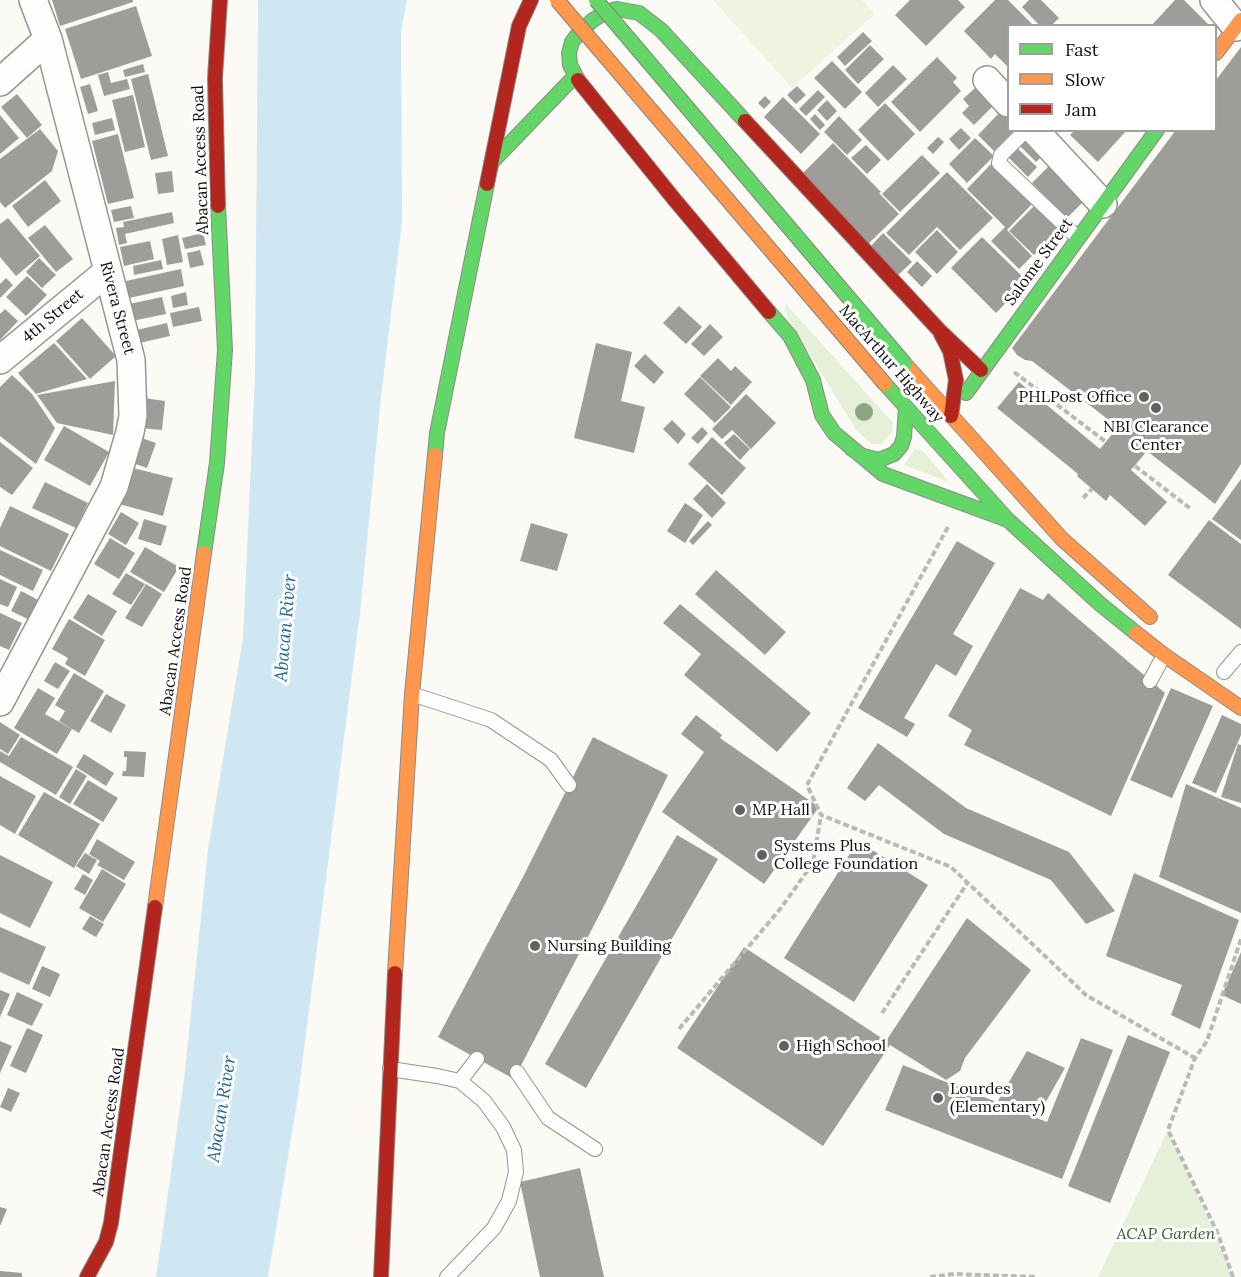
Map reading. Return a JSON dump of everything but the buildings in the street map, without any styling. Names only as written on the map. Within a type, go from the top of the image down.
[{"type":"main road","name":"Abacan Access Road","points":[[87,1277],[106,1242],[111,1223],[217,463],[225,350],[216,151],[215,78],[220,0]]},
{"type":"main road","points":[[381,1277],[390,1069],[412,694],[437,433],[517,36],[531,0]]},
{"type":"main road","name":"MacArthur Highway","points":[[557,0],[885,384],[1008,520],[1100,604],[1164,656],[1241,708]]},
{"type":"main road","name":"MacArthur Highway","points":[[596,0],[951,416],[1062,539],[1158,624]]},
{"type":"main road","points":[[981,369],[939,330],[661,30],[639,13],[614,4],[593,20],[572,42],[569,53],[570,65],[575,76],[674,199],[790,336],[813,380],[822,415],[827,424],[848,446],[883,474],[962,501],[1008,520]]},
{"type":"main road","points":[[1217,51],[1239,24]]},
{"type":"main road","points":[[491,163],[575,76]]},
{"type":"main road","name":"Salome Street","points":[[951,416],[981,369],[1156,132]]},
{"type":"main road","points":[[939,330],[950,351],[956,380],[951,416]]},
{"type":"main road","points":[[848,446],[863,456],[879,460],[894,454],[901,446],[904,437],[906,407]]},
{"type":"street","name":"Rivera Street","points":[[0,702],[114,487],[133,416],[131,360],[48,39],[33,0]]},
{"type":"street","points":[[1214,0],[1239,24]]},
{"type":"street","points":[[0,82],[48,39]]},
{"type":"street","points":[[987,80],[1007,102]]},
{"type":"street","points":[[1036,132],[1103,204]]},
{"type":"street","name":"4th Street","points":[[0,360],[107,272]]},
{"type":"lane","points":[[1024,132],[1001,155],[999,163],[1078,238]]},
{"type":"lane","points":[[1223,672],[1241,652]]},
{"type":"lane","points":[[1150,681],[1164,656]]},
{"type":"lane","points":[[412,694],[491,720],[551,760],[569,786]]},
{"type":"lane","points":[[460,1082],[477,1059]]},
{"type":"lane","points":[[390,1069],[438,1076],[460,1082],[484,1101],[503,1128],[514,1150],[516,1172],[509,1201],[494,1228],[447,1277]]},
{"type":"lane","points":[[517,1072],[548,1118],[595,1149]]},
{"type":"path","points":[[992,355],[1106,442]]},
{"type":"path","points":[[1135,466],[1191,509]]},
{"type":"path","points":[[1083,498],[1092,489]]},
{"type":"path","points":[[679,1029],[781,908],[813,863],[821,815],[807,785],[962,501]]},
{"type":"path","points":[[821,815],[951,867],[1086,995],[1195,1058]]},
{"type":"path","points":[[882,1013],[968,882]]},
{"type":"path","points":[[1233,1277],[1218,1234],[1168,1130],[1195,1058],[1207,1041],[1241,939]]},
{"type":"path","points":[[930,1277],[954,1274],[1037,1277]]},
{"type":"green space","points":[[713,0],[862,0],[875,14],[792,88]]},
{"type":"green space","points":[[785,303],[893,423],[892,432],[881,444],[872,444],[856,430],[790,321],[785,311]]},
{"type":"green space","points":[[915,449],[923,451],[949,482],[904,465]]},
{"type":"green space","name":"ACAP Garden","points":[[1168,1130],[1234,1277],[1098,1277]]},
{"type":"water","name":"Abacan River","points":[[258,0],[407,0],[401,30],[402,222],[381,397],[360,613],[298,1096],[268,1277],[156,1277],[184,1080],[208,850],[243,638],[255,376]]},
{"type":"traffic: fast","points":[[596,0],[905,364]]},
{"type":"traffic: fast","points":[[578,80],[570,65],[569,53],[572,42],[578,34],[606,12],[617,9],[639,13],[661,30],[745,121]]},
{"type":"traffic: fast","points":[[491,163],[575,76]]},
{"type":"traffic: fast","points":[[966,393],[1156,132]]},
{"type":"traffic: fast","points":[[435,455],[437,433],[487,184]]},
{"type":"traffic: fast","points":[[204,553],[217,463],[225,350],[218,206]]},
{"type":"traffic: fast","points":[[769,312],[790,336],[813,380],[822,415],[834,433],[883,474],[1008,520]]},
{"type":"traffic: fast","points":[[885,384],[1008,520],[1100,604],[1136,633]]},
{"type":"traffic: fast","points":[[852,449],[863,456],[879,460],[894,454],[901,446],[904,437],[906,407]]},
{"type":"traffic: slow","points":[[557,0],[885,384]]},
{"type":"traffic: slow","points":[[1217,52],[1241,20]]},
{"type":"traffic: slow","points":[[905,364],[1062,539],[1150,617]]},
{"type":"traffic: slow","points":[[395,973],[412,694],[435,455]]},
{"type":"traffic: slow","points":[[155,907],[204,553]]},
{"type":"traffic: slow","points":[[1136,633],[1241,708]]},
{"type":"traffic: jam","points":[[218,206],[215,78],[220,0]]},
{"type":"traffic: jam","points":[[487,184],[519,26],[531,0]]},
{"type":"traffic: jam","points":[[578,80],[769,312]]},
{"type":"traffic: jam","points":[[745,121],[939,330],[981,370]]},
{"type":"traffic: jam","points":[[941,334],[950,351],[956,380],[951,416]]},
{"type":"traffic: jam","points":[[87,1277],[106,1242],[111,1223],[155,907]]},
{"type":"traffic: jam","points":[[381,1277],[395,973]]},
{"type":"place","name":"PHLPost Office","points":[[1144,397]]},
{"type":"place","name":"NBI Clearance Center","points":[[1156,408]]},
{"type":"place","name":"MP Hall","points":[[740,810]]},
{"type":"place","name":"Systems Plus College Foundation","points":[[762,855]]},
{"type":"place","name":"Nursing Building","points":[[535,946]]},
{"type":"place","name":"High School","points":[[784,1046]]},
{"type":"place","name":"Lourdes (Elementary)","points":[[938,1098]]}]
